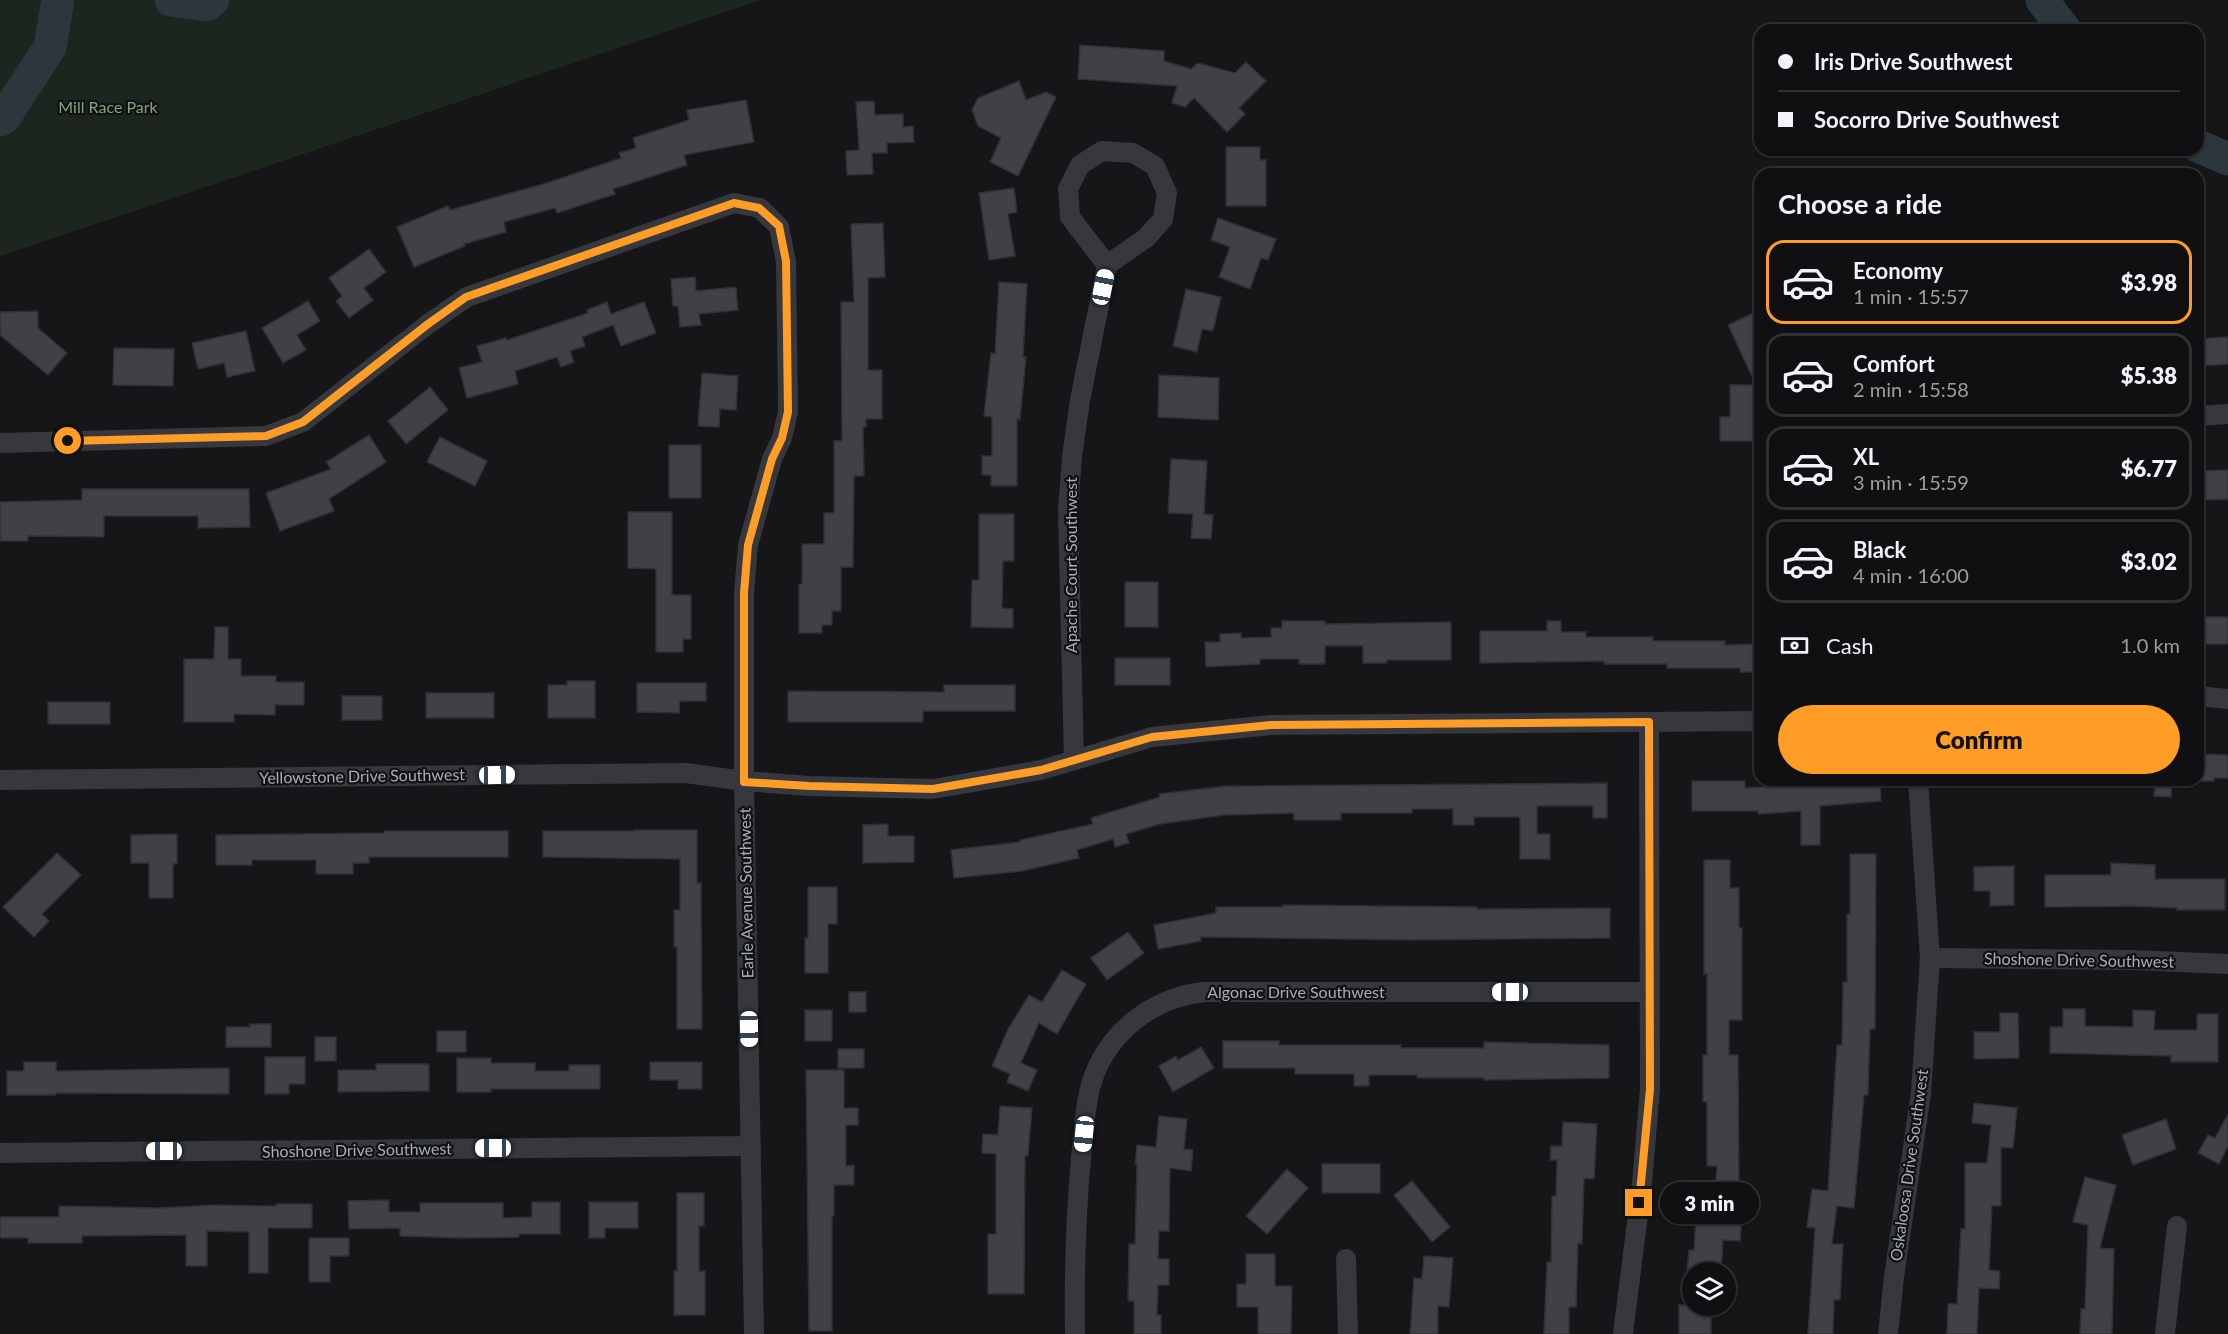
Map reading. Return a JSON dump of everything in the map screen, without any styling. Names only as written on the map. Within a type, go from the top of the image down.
[{"type":"street","points":[[1102,152],[1133,153],[1155,166],[1167,193],[1163,219],[1146,238],[1107,264],[1070,217],[1068,189],[1080,165],[1102,152]]},
{"type":"street","name":"Earle Avenue Southwest","points":[[0,443],[266,436],[303,422],[466,297],[734,203],[759,208],[779,226],[786,261],[788,412],[748,545],[744,593],[744,782],[754,1334]]},
{"type":"street","name":"Apache Court Southwest","points":[[1074,760],[1068,511],[1072,457],[1080,400],[1107,264]]},
{"type":"street","points":[[2204,416],[2228,414]]},
{"type":"street","points":[[2204,697],[2228,699]]},
{"type":"street","name":"Yellowstone Drive Southwest","points":[[0,780],[686,773],[744,782],[933,789],[1031,772],[1152,737],[1271,725],[1754,721]]},
{"type":"street","points":[[1623,1334],[1648,1120],[1649,722]]},
{"type":"street","name":"Oskaloosa Drive Southwest","points":[[1888,1334],[1894,1277],[1920,1109],[1930,958],[1918,786]]},
{"type":"street","name":"Shoshone Drive Southwest","points":[[1930,958],[2132,960],[2228,964]]},
{"type":"street","name":"Algonac Drive Southwest","points":[[1075,1334],[1077,1197],[1088,1096],[1097,1069],[1110,1046],[1126,1027],[1152,1009],[1177,996],[1205,992],[1649,992]]},
{"type":"street","name":"Shoshone Drive Southwest","points":[[0,1153],[751,1146]]},
{"type":"street","points":[[2165,1334],[2177,1226]]},
{"type":"street","points":[[1346,1259],[1348,1334]]},
{"type":"green space","name":"Mill Race Park","points":[[0,0],[761,0],[0,256]]},
{"type":"building","points":[[1080,45],[1164,51],[1164,61],[1191,69],[1198,63],[1235,73],[1246,62],[1266,81],[1239,108],[1245,114],[1227,132],[1194,98],[1185,107],[1172,103],[1177,86],[1078,79]]},
{"type":"building","points":[[1019,81],[1026,100],[1046,92],[1056,97],[1018,176],[990,162],[1001,138],[978,126],[972,110],[978,98]]},
{"type":"building","points":[[746,100],[754,142],[684,155],[687,165],[613,189],[615,194],[557,213],[555,208],[504,222],[506,232],[464,244],[465,246],[414,267],[397,227],[448,206],[450,210],[547,183],[621,158],[619,153],[636,148],[633,138],[689,120],[687,110]]},
{"type":"building","points":[[874,101],[875,115],[903,114],[903,127],[913,126],[914,142],[887,143],[887,153],[872,153],[873,174],[847,175],[846,151],[859,150],[856,102]]},
{"type":"building","points":[[1226,147],[1260,147],[1260,160],[1266,160],[1266,206],[1226,206]]},
{"type":"building","points":[[1014,188],[1017,212],[1008,214],[1015,256],[989,260],[979,193]]},
{"type":"building","points":[[1218,218],[1276,239],[1268,260],[1261,258],[1250,289],[1219,277],[1230,247],[1211,240]]},
{"type":"building","points":[[883,223],[885,277],[868,278],[868,370],[882,370],[882,419],[866,419],[866,427],[863,427],[864,476],[854,476],[853,567],[841,567],[841,611],[832,611],[832,625],[822,625],[822,633],[799,633],[802,544],[824,544],[824,513],[834,513],[834,441],[842,441],[841,302],[854,302],[851,224]]},
{"type":"building","points":[[369,249],[386,272],[364,288],[373,300],[349,318],[336,301],[342,296],[329,278]]},
{"type":"building","points":[[695,277],[696,291],[736,287],[738,310],[699,314],[701,325],[680,327],[678,306],[673,306],[671,279]]},
{"type":"building","points":[[999,282],[1027,284],[1023,357],[1026,357],[1020,420],[1017,419],[1017,486],[991,486],[991,475],[982,475],[982,456],[992,456],[992,417],[984,416],[991,353],[995,354]]},
{"type":"building","points":[[1186,289],[1221,297],[1213,331],[1202,329],[1197,352],[1173,346]]},
{"type":"building","points":[[308,301],[320,321],[297,335],[306,350],[283,363],[262,328]]},
{"type":"building","points":[[607,302],[611,314],[644,302],[656,333],[621,346],[613,325],[582,337],[585,346],[570,351],[574,362],[561,367],[557,357],[515,371],[518,384],[467,398],[459,368],[482,362],[477,346],[506,338],[507,340],[588,313],[587,310]]},
{"type":"building","points":[[38,311],[38,328],[67,353],[48,375],[0,335],[0,312]]},
{"type":"building","points":[[1754,313],[1754,381],[1728,325]]},
{"type":"building","points":[[246,331],[255,371],[227,377],[224,363],[198,369],[192,343]]},
{"type":"building","points":[[2228,337],[2228,364],[2204,366],[2204,339]]},
{"type":"building","points":[[114,348],[174,349],[173,386],[113,385]]},
{"type":"building","points":[[702,373],[738,376],[736,410],[720,409],[719,427],[698,426]]},
{"type":"building","points":[[1159,375],[1219,378],[1218,420],[1158,417]]},
{"type":"building","points":[[1730,385],[1754,385],[1754,441],[1720,441],[1720,417],[1730,417]]},
{"type":"building","points":[[430,387],[448,410],[406,444],[388,421]]},
{"type":"building","points":[[369,435],[386,462],[329,499],[334,511],[280,531],[266,493],[331,469],[326,462]]},
{"type":"building","points":[[440,437],[487,461],[475,486],[427,462]]},
{"type":"building","points":[[669,445],[701,445],[701,498],[669,498]]},
{"type":"building","points":[[1171,459],[1207,461],[1204,514],[1213,515],[1211,539],[1191,538],[1193,514],[1168,513]]},
{"type":"building","points":[[2228,470],[2228,499],[2204,500],[2204,471]]},
{"type":"building","points":[[82,489],[249,489],[250,527],[198,528],[198,516],[104,516],[104,537],[28,536],[28,541],[0,541],[0,502],[82,500]]},
{"type":"building","points":[[628,512],[672,512],[672,595],[691,595],[691,639],[683,639],[683,652],[656,652],[656,569],[628,568]]},
{"type":"building","points":[[979,514],[1014,514],[1014,561],[1003,561],[1002,608],[1013,609],[1013,628],[971,627],[972,580],[979,580]]},
{"type":"building","points":[[1125,582],[1158,582],[1158,627],[1125,627]]},
{"type":"building","points":[[2204,617],[2228,617],[2228,644],[2204,644]]},
{"type":"building","points":[[1282,621],[1325,621],[1325,624],[1451,622],[1451,660],[1387,660],[1387,663],[1363,663],[1363,646],[1325,646],[1325,664],[1299,664],[1299,659],[1260,659],[1260,664],[1206,667],[1205,642],[1220,642],[1220,634],[1241,633],[1241,638],[1271,637],[1271,628],[1282,628]]},
{"type":"building","points":[[1547,621],[1561,621],[1561,632],[1586,632],[1586,637],[1653,637],[1653,641],[1725,641],[1725,645],[1754,644],[1754,672],[1740,672],[1740,668],[1667,668],[1667,664],[1604,664],[1604,661],[1480,663],[1480,631],[1547,631]]},
{"type":"building","points":[[215,627],[228,627],[228,659],[241,659],[241,676],[276,676],[276,682],[304,682],[304,705],[275,705],[275,715],[234,714],[234,722],[184,722],[184,659],[214,659]]},
{"type":"building","points":[[1115,658],[1170,658],[1170,685],[1115,685]]},
{"type":"building","points":[[567,681],[595,681],[595,718],[548,718],[548,685],[567,685]]},
{"type":"building","points":[[637,683],[706,683],[706,701],[680,701],[679,713],[637,712]]},
{"type":"building","points":[[944,685],[1015,685],[1015,711],[923,711],[923,722],[788,722],[788,691],[944,692]]},
{"type":"building","points":[[426,693],[494,693],[494,718],[426,718]]},
{"type":"building","points":[[342,696],[382,696],[382,720],[342,720]]},
{"type":"building","points":[[48,702],[110,702],[110,724],[48,724]]},
{"type":"building","points":[[2204,754],[2228,755],[2228,778],[2214,778],[2214,781],[2204,781]]},
{"type":"building","points":[[1692,781],[1745,781],[1745,788],[1880,786],[1881,801],[1820,806],[1820,845],[1801,845],[1801,811],[1759,814],[1758,811],[1692,811]]},
{"type":"building","points":[[1607,783],[1607,818],[1593,818],[1593,806],[1537,806],[1537,834],[1550,834],[1550,859],[1520,859],[1520,817],[1474,817],[1474,825],[1453,825],[1453,809],[1412,809],[1412,813],[1341,813],[1341,820],[1294,820],[1294,813],[1224,815],[1160,824],[1126,834],[1129,843],[1115,847],[1113,839],[1077,850],[1079,858],[1022,871],[954,878],[951,850],[1020,842],[1020,840],[1093,824],[1091,818],[1160,797],[1159,794],[1227,786]]},
{"type":"building","points":[[2155,786],[2172,786],[2171,797],[2154,796]]},
{"type":"building","points":[[888,824],[888,836],[914,836],[914,862],[863,863],[863,825]]},
{"type":"building","points":[[697,830],[697,883],[701,883],[702,1029],[677,1029],[677,947],[674,947],[674,910],[680,910],[680,859],[543,857],[543,831]]},
{"type":"building","points":[[384,831],[508,831],[508,857],[369,857],[369,863],[353,863],[353,874],[316,874],[316,860],[252,860],[252,865],[216,865],[216,835],[384,833]]},
{"type":"building","points":[[177,834],[177,864],[173,864],[173,898],[149,898],[149,863],[131,863],[131,835]]},
{"type":"building","points":[[57,853],[81,875],[42,914],[49,921],[34,937],[3,907]]},
{"type":"building","points":[[1850,854],[1876,854],[1875,1029],[1870,1029],[1868,1095],[1864,1095],[1854,1208],[1837,1206],[1832,1244],[1843,1244],[1840,1300],[1834,1300],[1833,1334],[1808,1334],[1815,1228],[1807,1227],[1812,1189],[1828,1191],[1837,1045],[1842,1045],[1843,982],[1847,982]]},
{"type":"building","points":[[1704,860],[1730,860],[1730,888],[1739,888],[1739,928],[1742,928],[1742,1020],[1729,1020],[1729,1055],[1738,1055],[1739,1190],[1744,1190],[1740,1241],[1723,1240],[1722,1262],[1688,1262],[1689,1250],[1694,1250],[1696,1216],[1713,1217],[1717,1166],[1707,1166],[1707,1102],[1703,1102],[1703,1055],[1707,1055],[1707,974],[1704,974]]},
{"type":"building","points":[[2111,863],[2155,865],[2155,879],[2225,879],[2225,910],[2177,910],[2177,908],[2131,906],[2045,907],[2045,875],[2111,875]]},
{"type":"building","points":[[2014,866],[2014,905],[1990,906],[1990,891],[1974,891],[1974,867]]},
{"type":"building","points":[[808,887],[837,887],[837,924],[828,924],[828,973],[805,973]]},
{"type":"building","points":[[1283,905],[1477,907],[1477,909],[1610,908],[1610,938],[1410,940],[1200,937],[1201,941],[1158,949],[1154,925],[1216,913],[1216,907],[1283,907]]},
{"type":"building","points":[[1128,932],[1144,953],[1107,980],[1091,958]]},
{"type":"building","points":[[1062,970],[1086,984],[1057,1034],[1039,1023],[1021,1063],[1037,1070],[1028,1091],[1007,1082],[1010,1074],[992,1066],[1008,1029],[1029,995],[1042,1002]]},
{"type":"building","points":[[849,992],[866,992],[866,1012],[849,1012]]},
{"type":"building","points":[[2063,1009],[2085,1009],[2085,1026],[2133,1027],[2133,1010],[2155,1011],[2154,1030],[2197,1030],[2197,1014],[2218,1014],[2218,1062],[2171,1062],[2171,1056],[2050,1053],[2050,1027],[2063,1027]]},
{"type":"building","points":[[805,1010],[832,1010],[832,1041],[805,1041]]},
{"type":"building","points":[[2000,1013],[2018,1013],[2019,1058],[1974,1059],[1974,1032],[2000,1032]]},
{"type":"building","points":[[250,1024],[271,1024],[271,1047],[226,1047],[226,1027],[250,1027]]},
{"type":"building","points":[[437,1031],[466,1031],[466,1052],[437,1052]]},
{"type":"building","points":[[315,1037],[336,1037],[336,1061],[315,1061]]},
{"type":"building","points":[[1223,1041],[1279,1041],[1279,1045],[1401,1045],[1401,1048],[1484,1048],[1484,1042],[1609,1045],[1609,1078],[1484,1080],[1484,1078],[1417,1078],[1417,1075],[1369,1075],[1369,1086],[1354,1086],[1354,1074],[1295,1074],[1295,1068],[1223,1068]]},
{"type":"building","points":[[1201,1047],[1214,1068],[1173,1092],[1159,1066],[1176,1056],[1178,1060]]},
{"type":"building","points":[[838,1049],[864,1049],[864,1068],[838,1068]]},
{"type":"building","points":[[265,1057],[305,1057],[305,1084],[289,1084],[289,1094],[265,1094]]},
{"type":"building","points":[[457,1058],[491,1058],[491,1063],[535,1063],[535,1071],[569,1071],[569,1065],[600,1065],[600,1089],[491,1089],[491,1092],[457,1092]]},
{"type":"building","points":[[24,1062],[56,1062],[56,1071],[229,1068],[229,1094],[7,1095],[7,1071],[24,1071]]},
{"type":"building","points":[[650,1062],[702,1062],[702,1089],[678,1089],[678,1080],[650,1080]]},
{"type":"building","points":[[376,1064],[429,1064],[429,1091],[338,1092],[338,1070],[376,1070]]},
{"type":"building","points":[[806,1070],[844,1070],[844,1108],[858,1108],[858,1125],[846,1125],[846,1166],[854,1165],[854,1185],[834,1185],[832,1331],[809,1331]]},
{"type":"building","points":[[1974,1103],[2017,1108],[2013,1148],[2001,1147],[2001,1206],[1992,1206],[1989,1270],[2000,1271],[1999,1289],[1979,1288],[1977,1334],[1947,1334],[1948,1304],[1957,1304],[1961,1229],[1965,1229],[1965,1163],[1987,1163],[1991,1125],[1972,1123]]},
{"type":"building","points":[[1000,1106],[1032,1108],[1028,1156],[1025,1156],[1024,1294],[988,1294],[988,1234],[996,1234],[996,1154],[982,1153],[983,1134],[998,1135]]},
{"type":"building","points":[[2228,1114],[2228,1146],[2219,1164],[2198,1153],[2208,1135],[2215,1138]]},
{"type":"building","points":[[1159,1116],[1187,1119],[1184,1149],[1193,1150],[1191,1171],[1170,1168],[1169,1231],[1159,1231],[1158,1259],[1169,1259],[1169,1285],[1158,1285],[1157,1315],[1161,1315],[1161,1334],[1134,1334],[1134,1301],[1128,1301],[1129,1244],[1135,1244],[1137,1145],[1156,1147]]},
{"type":"building","points":[[2166,1119],[2176,1149],[2133,1165],[2122,1135]]},
{"type":"building","points":[[1563,1122],[1597,1124],[1594,1179],[1584,1178],[1582,1244],[1578,1243],[1576,1307],[1569,1307],[1569,1334],[1544,1334],[1547,1262],[1551,1262],[1552,1196],[1556,1196],[1557,1160],[1550,1160],[1551,1146],[1562,1146]]},
{"type":"building","points":[[1322,1164],[1380,1164],[1380,1193],[1322,1193]]},
{"type":"building","points":[[1287,1169],[1308,1188],[1267,1234],[1246,1216]]},
{"type":"building","points":[[2085,1177],[2116,1185],[2100,1248],[2114,1249],[2112,1334],[2080,1334],[2081,1309],[2085,1309],[2088,1225],[2073,1222]]},
{"type":"building","points":[[1412,1181],[1450,1227],[1432,1242],[1394,1195]]},
{"type":"building","points":[[677,1193],[704,1193],[704,1226],[699,1226],[699,1271],[705,1271],[705,1315],[674,1315],[674,1271],[677,1271]]},
{"type":"building","points":[[389,1200],[389,1212],[420,1212],[420,1203],[503,1203],[503,1218],[532,1217],[532,1202],[560,1202],[560,1234],[460,1238],[400,1236],[400,1228],[349,1229],[348,1201]]},
{"type":"building","points":[[589,1202],[638,1202],[638,1228],[605,1228],[605,1238],[589,1238]]},
{"type":"building","points":[[276,1204],[312,1204],[312,1228],[268,1228],[268,1273],[249,1273],[249,1232],[207,1231],[207,1266],[186,1266],[186,1235],[82,1236],[82,1243],[28,1243],[28,1238],[0,1238],[0,1217],[59,1217],[59,1206],[159,1208],[215,1205],[276,1206]]},
{"type":"building","points":[[309,1238],[349,1238],[349,1256],[330,1256],[330,1282],[309,1282]]},
{"type":"building","points":[[1246,1254],[1275,1254],[1275,1286],[1292,1286],[1291,1334],[1258,1334],[1258,1307],[1237,1307],[1237,1284],[1246,1284]]},
{"type":"building","points":[[1424,1256],[1453,1258],[1449,1307],[1438,1306],[1438,1334],[1410,1334],[1414,1278],[1422,1279]]},
{"type":"building","points":[[1679,1305],[1682,1305],[1682,1316],[1711,1316],[1711,1334],[1679,1334]]},
{"type":"waterway","points":[[0,120],[4,118],[50,47],[58,0]]},
{"type":"waterway","points":[[171,0],[206,5],[213,0]]},
{"type":"waterway","points":[[2042,0],[2060,24]]},
{"type":"waterway","points":[[2204,149],[2228,159]]},
{"type":"route","points":[[68,441],[226,439],[266,436],[303,422],[466,297],[734,203],[759,208],[779,226],[786,261],[788,412],[748,545],[744,593],[744,782],[933,789],[1041,770],[1152,737],[1271,725],[1649,722],[1650,1089],[1639,1203]]}]
